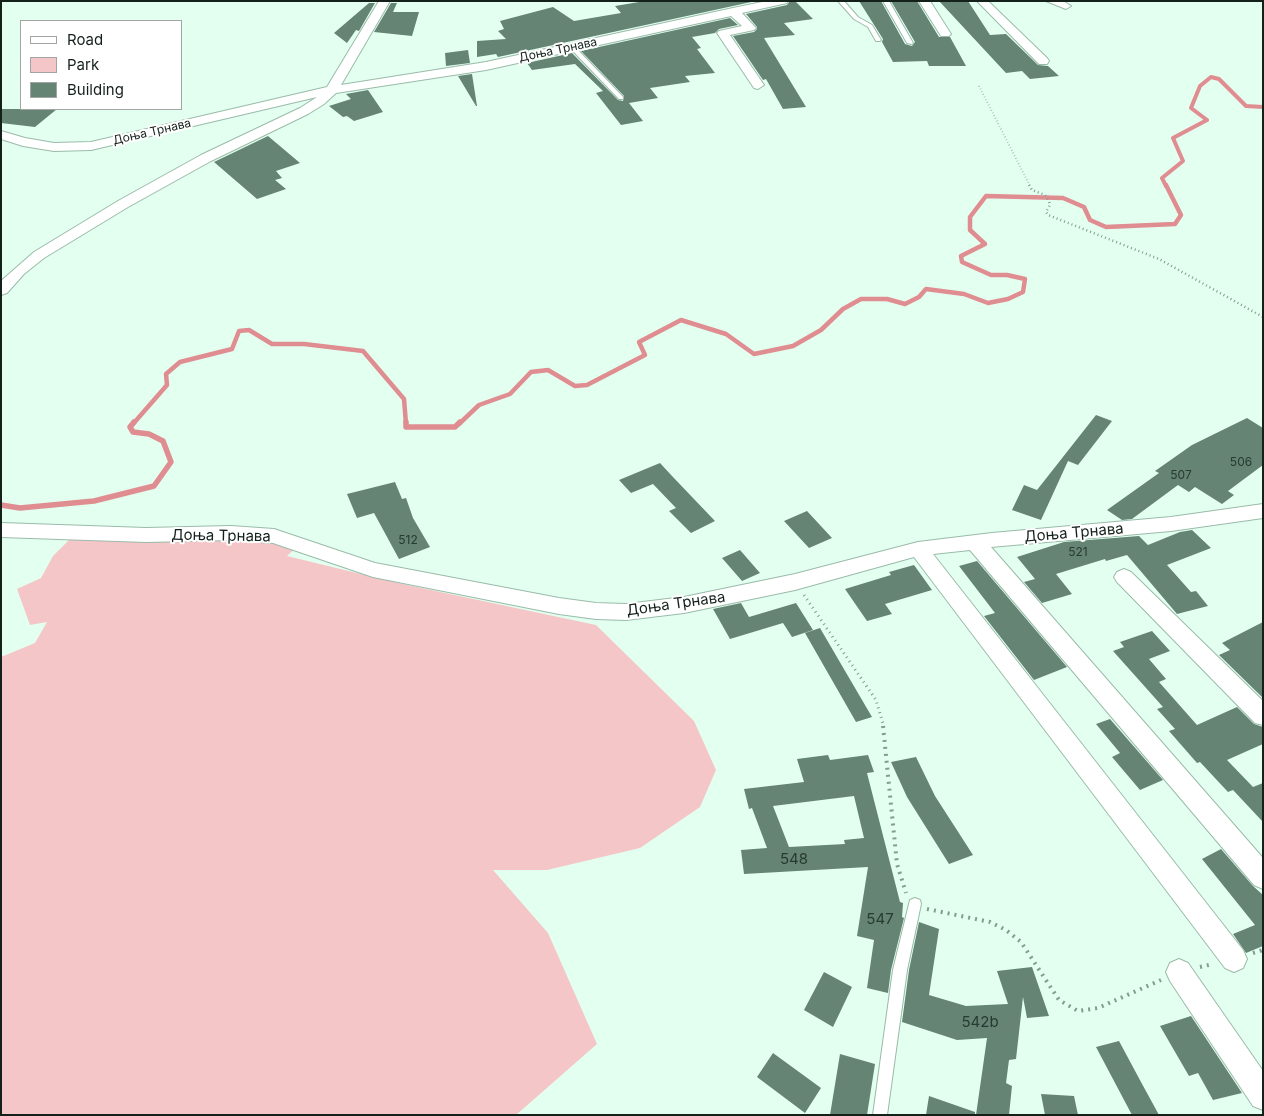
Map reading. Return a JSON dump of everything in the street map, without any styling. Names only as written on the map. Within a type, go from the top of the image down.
[{"type":"street","name":"Доња Трнава","points":[[1,290],[39,255],[123,204],[206,158],[304,111],[332,90],[385,1]]},
{"type":"street","name":"Доња Трнава","points":[[1,135],[23,142],[54,147],[91,146],[332,90],[486,66],[783,1]]},
{"type":"street","points":[[924,1],[945,34]]},
{"type":"street","points":[[982,1],[1043,61]]},
{"type":"street","points":[[1051,1],[1066,6]]},
{"type":"street","points":[[733,12],[750,28],[723,33],[758,84]]},
{"type":"street","name":"Доња Трнава","points":[[1,530],[146,535],[239,533],[274,536],[373,570],[596,611],[626,612],[650,610],[795,582],[918,549],[1171,524],[1263,511]]},
{"type":"street","points":[[975,542],[1263,877]]},
{"type":"street","points":[[918,549],[1234,959]]},
{"type":"street","points":[[1124,577],[1263,716]]},
{"type":"street","points":[[1178,972],[1263,1096]]},
{"type":"lane","points":[[842,1],[856,18],[870,26],[878,40]]},
{"type":"lane","points":[[886,1],[910,43]]},
{"type":"lane","points":[[572,47],[621,98]]},
{"type":"lane","points":[[880,1115],[903,955],[915,904]]},
{"type":"path","points":[[979,86],[1032,190],[1045,195],[1049,201],[1050,205],[1046,212],[1052,218],[1086,229],[1159,259],[1263,316]]},
{"type":"path","points":[[795,582],[876,700],[884,729],[897,864],[908,900],[920,908],[990,922],[1006,930],[1020,942],[1059,1000],[1078,1011],[1098,1008],[1178,972],[1263,950]]},
{"type":"green space","points":[[146,535],[300,544],[287,556],[398,583],[596,625],[694,721],[716,770],[700,807],[640,848],[547,870],[493,870],[548,933],[597,1044],[516,1115],[1,1115],[1,657],[35,643],[47,622],[30,625],[17,589],[41,578],[53,556],[71,538]]},
{"type":"building","points":[[645,1],[756,1],[498,57],[496,54],[477,57],[477,41],[506,39],[498,31],[504,29],[500,21],[553,7],[574,21],[621,13],[615,6]]},
{"type":"building","points":[[790,1],[795,1],[813,19],[784,23],[795,35],[764,38],[806,107],[783,109],[766,79],[763,80],[733,36],[754,32],[757,29],[746,14],[787,5]]},
{"type":"building","points":[[859,1],[881,1],[905,44],[912,46],[915,42],[891,1],[917,1],[939,37],[950,37],[966,66],[929,66],[927,61],[893,62],[882,42],[883,39]]},
{"type":"building","points":[[939,1],[968,1],[990,35],[1006,34],[1038,65],[1048,66],[1059,76],[1030,79],[1022,71],[1006,73]]},
{"type":"building","points":[[369,3],[375,3],[359,31],[356,30],[347,43],[334,33]]},
{"type":"building","points":[[391,3],[397,3],[393,12],[419,12],[412,36],[374,32]]},
{"type":"building","points":[[730,18],[738,25],[719,29],[715,33],[692,37],[701,48],[697,49],[715,73],[685,76],[690,82],[650,88],[658,98],[629,103],[643,121],[621,125],[596,93],[603,91],[575,64],[532,70],[527,63],[572,53],[618,100],[623,101],[624,96],[581,51]]},
{"type":"building","points":[[468,50],[470,63],[446,66],[445,53]]},
{"type":"building","points":[[472,74],[477,106],[458,76]]},
{"type":"building","points":[[368,90],[383,112],[354,121],[347,116],[343,117],[329,106],[351,99],[346,94]]},
{"type":"building","points":[[1,109],[56,110],[35,127],[1,123]]},
{"type":"building","points":[[268,136],[300,163],[276,171],[282,178],[275,180],[286,189],[257,199],[214,162]]},
{"type":"building","points":[[1096,415],[1112,421],[1078,465],[1068,461],[1041,520],[1012,510],[1024,485],[1037,490]]},
{"type":"building","points":[[1247,418],[1263,428],[1263,465],[1228,491],[1234,495],[1222,504],[1195,487],[1189,492],[1178,485],[1132,519],[1122,520],[1107,510],[1159,473],[1155,471],[1192,445]]},
{"type":"building","points":[[660,463],[715,521],[691,533],[669,511],[676,508],[653,484],[631,493],[619,480]]},
{"type":"building","points":[[395,482],[402,499],[406,498],[413,518],[430,547],[399,559],[374,513],[357,518],[347,494]]},
{"type":"building","points":[[807,511],[832,538],[809,548],[784,521]]},
{"type":"building","points":[[1192,530],[1211,548],[1167,565],[1191,592],[1196,591],[1208,606],[1177,614],[1127,555],[1106,561],[1105,559],[1056,574],[1072,594],[1042,603],[1024,582],[1035,579],[1017,557],[1064,542],[1139,536],[1148,545],[1180,532]]},
{"type":"building","points":[[740,550],[760,573],[742,581],[722,558]]},
{"type":"building","points":[[977,561],[1067,667],[1034,680],[984,616],[995,613],[959,566]]},
{"type":"building","points":[[914,565],[932,590],[885,604],[892,614],[867,621],[845,589],[891,575],[889,572]]},
{"type":"building","points":[[741,603],[749,617],[796,603],[813,630],[792,637],[783,623],[730,639],[713,609]]},
{"type":"building","points":[[1263,622],[1263,698],[1219,655],[1230,650],[1222,643]]},
{"type":"building","points":[[820,628],[872,717],[856,722],[805,633]]},
{"type":"building","points":[[1152,631],[1170,651],[1149,659],[1166,679],[1159,682],[1197,725],[1237,707],[1254,724],[1263,727],[1263,744],[1227,760],[1253,787],[1263,783],[1263,822],[1233,790],[1228,792],[1200,762],[1197,763],[1169,731],[1175,729],[1157,709],[1163,707],[1113,651],[1124,647],[1120,642]]},
{"type":"building","points":[[1110,719],[1163,780],[1140,790],[1112,757],[1120,753],[1096,724]]},
{"type":"building","points":[[828,755],[830,760],[868,755],[874,772],[867,773],[900,902],[903,903],[902,917],[904,918],[891,970],[888,993],[867,988],[874,940],[857,936],[868,867],[744,874],[741,850],[767,848],[752,808],[749,809],[744,789],[804,782],[797,759]],"holes":[[[854,796],[864,838],[844,840],[845,844],[789,847],[773,806]]]},
{"type":"building","points":[[916,757],[935,796],[973,855],[949,864],[907,797],[891,762]]},
{"type":"building","points":[[1221,849],[1263,895],[1263,946],[1246,953],[1233,934],[1255,925],[1202,859]]},
{"type":"building","points":[[919,922],[939,929],[929,995],[966,1006],[1008,1004],[997,971],[1032,967],[1049,1016],[1027,1018],[1023,997],[1016,1059],[1009,1060],[1006,1083],[1012,1086],[1009,1115],[976,1115],[987,1038],[957,1040],[902,1022],[909,970]]},
{"type":"building","points":[[824,972],[852,987],[833,1027],[804,1010]]},
{"type":"building","points":[[1191,1016],[1242,1093],[1213,1100],[1198,1073],[1189,1076],[1160,1026]]},
{"type":"building","points":[[1119,1041],[1159,1115],[1132,1115],[1096,1047]]},
{"type":"building","points":[[773,1053],[821,1088],[805,1113],[757,1077]]},
{"type":"building","points":[[840,1054],[875,1064],[867,1115],[830,1115]]},
{"type":"building","points":[[1041,1094],[1074,1096],[1078,1115],[1045,1115]]},
{"type":"building","points":[[929,1096],[975,1112],[975,1115],[926,1115]]},
{"type":"waterway","points":[[1166,186],[1162,178],[1183,161],[1173,138],[1207,120],[1191,108],[1200,86],[1211,77],[1219,79],[1246,106],[1263,107]]},
{"type":"waterway","points":[[459,424],[479,405],[510,394],[531,372],[548,370],[575,386],[587,385],[645,355],[639,342],[681,320],[726,334],[754,354],[793,346],[821,330],[843,309],[861,299],[887,299],[905,304],[919,297],[926,289],[964,294],[988,303],[1008,299],[1023,292],[1025,279],[1007,275],[991,275],[962,262],[961,256],[985,244],[970,230],[970,217],[986,196],[1063,198],[1084,207],[1090,220],[1106,227],[1175,224],[1181,215],[1166,185]]},
{"type":"waterway","points":[[133,424],[167,385],[166,374],[180,362],[232,349],[239,331],[249,330],[272,344],[304,344],[363,351],[404,399],[406,424]]},
{"type":"waterway","points":[[1,505],[20,508],[94,501],[154,486],[171,462],[163,441],[149,434],[133,432],[130,427],[134,422]]},
{"type":"waterway","points":[[406,424],[406,427],[455,427],[460,422]]}]
